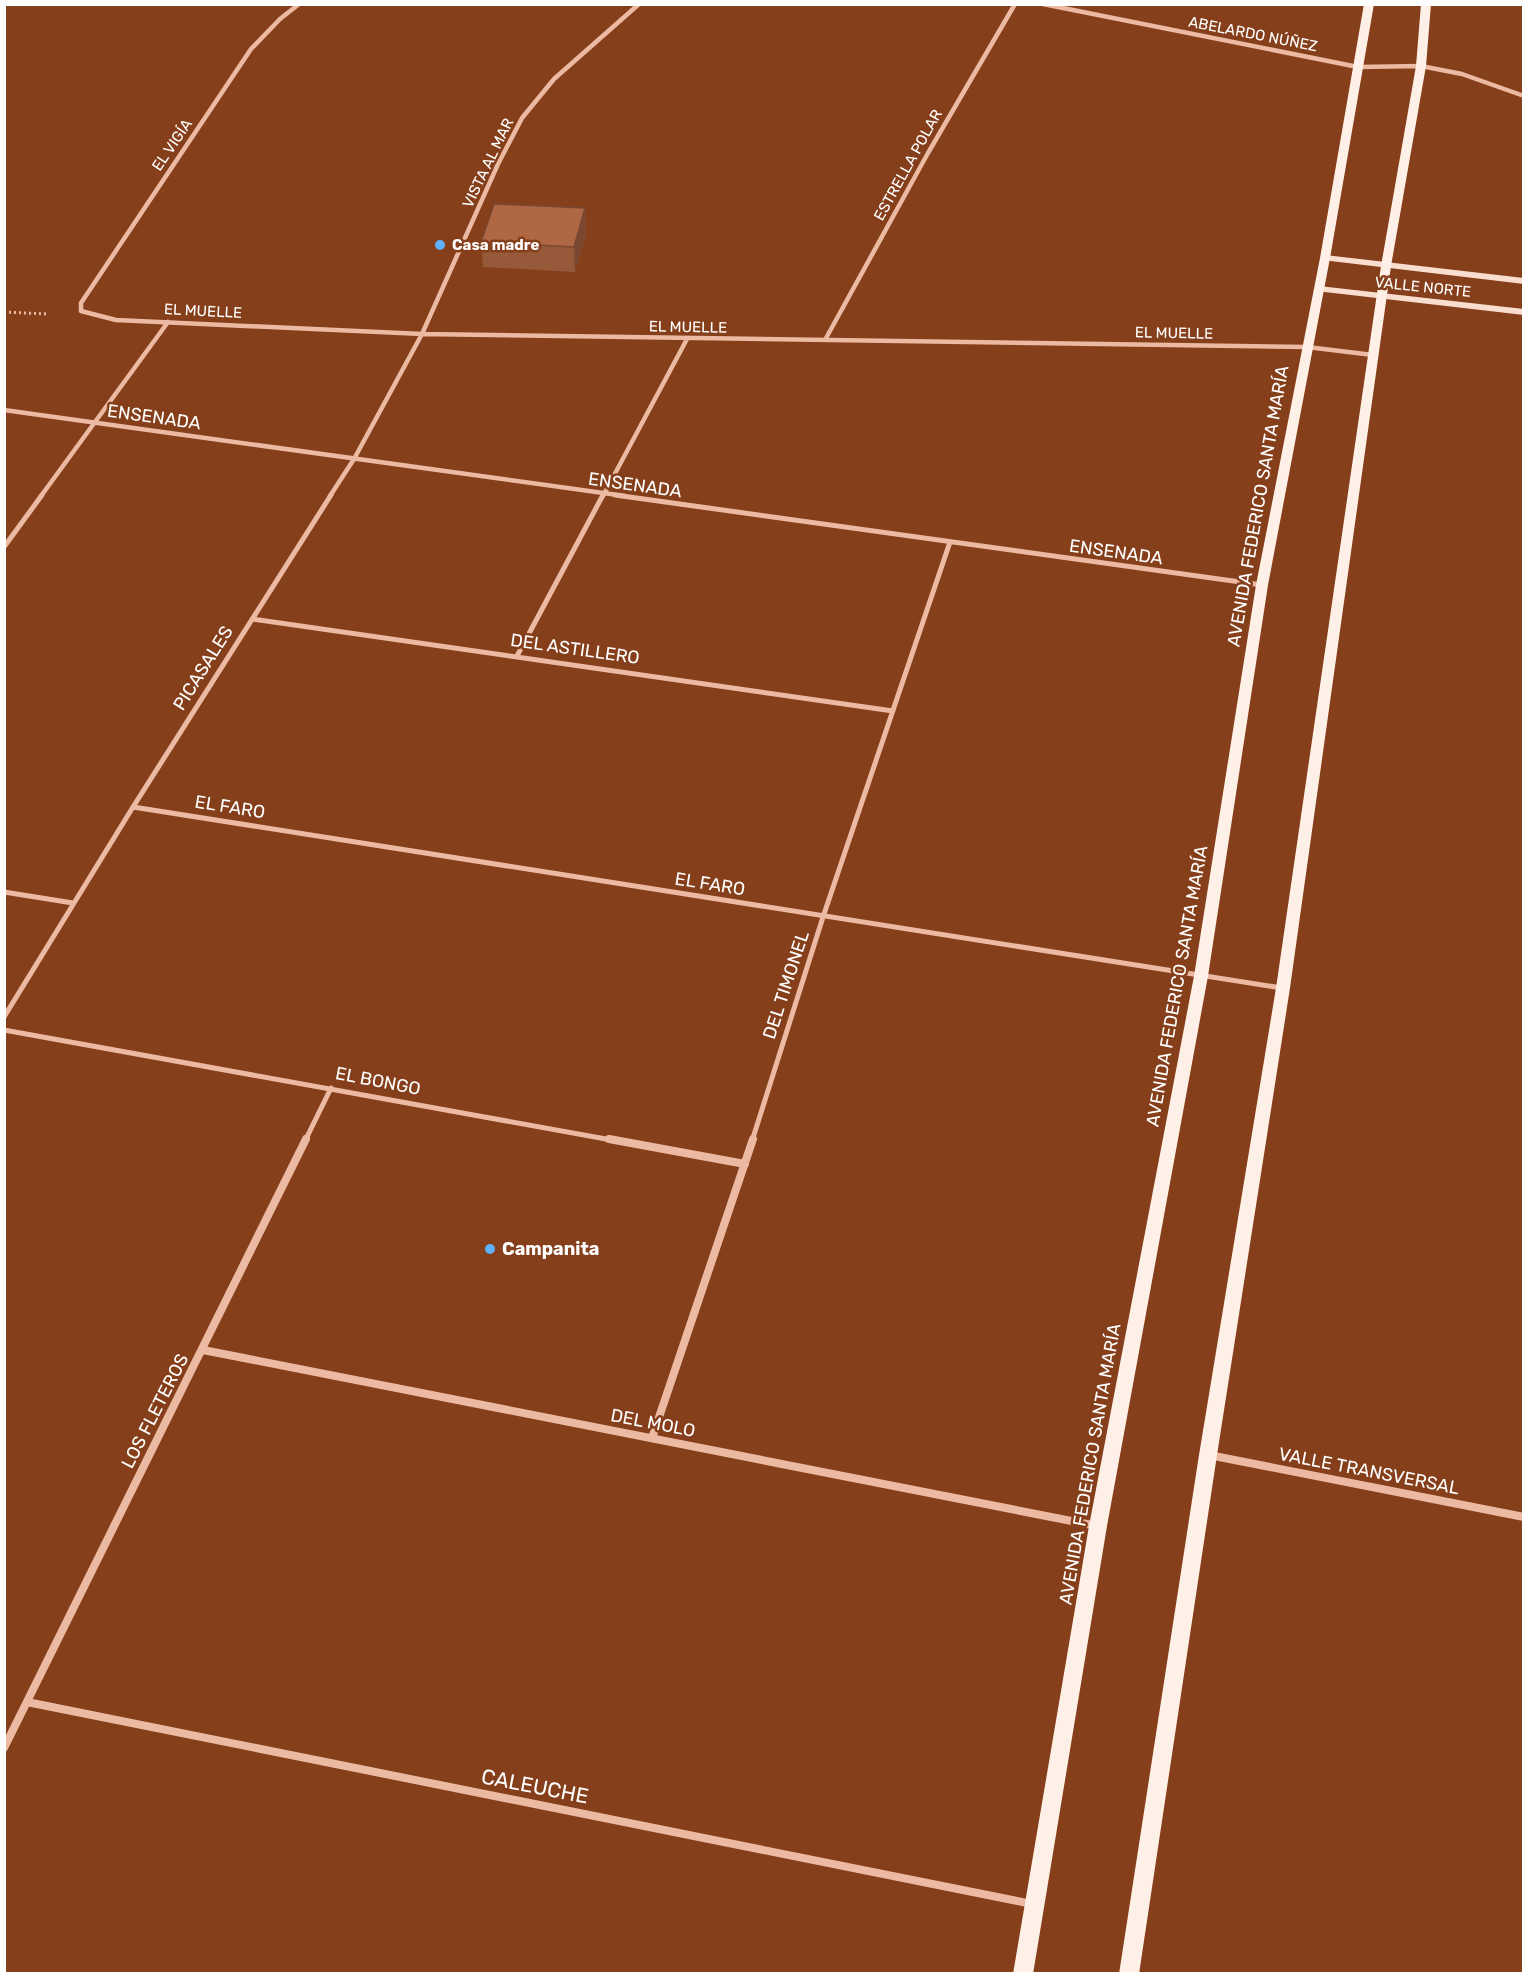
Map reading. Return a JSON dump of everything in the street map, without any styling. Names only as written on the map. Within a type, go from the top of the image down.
[{"type":"main road","name":"AVENIDA FEDERICO SANTA MARÍA","points":[[1023,1974],[1098,1526],[1201,976],[1262,585],[1325,258],[1369,4]]},
{"type":"main road","points":[[1130,1974],[1208,1455],[1283,988],[1381,297],[1421,66],[1426,4]]},
{"type":"street","name":"EL VIGÍA","points":[[81,311],[81,303],[251,49],[280,19],[299,4]]},
{"type":"street","name":"VISTA AL MAR","points":[[422,333],[498,164],[522,118],[554,79],[639,4]]},
{"type":"street","name":"ESTRELLA POLAR","points":[[825,340],[928,153],[1015,4]]},
{"type":"street","name":"ABELARDO NÚÑEZ","points":[[1043,4],[1358,67],[1421,66],[1462,74],[1524,96]]},
{"type":"street","name":"VALLE NORTE","points":[[1325,258],[1524,281]]},
{"type":"street","name":"VALLE NORTE","points":[[1319,289],[1524,312]]},
{"type":"street","name":"EL MUELLE","points":[[81,311],[116,320],[422,333],[687,339],[1307,347],[1373,355]]},
{"type":"street","points":[[4,547],[168,322]]},
{"type":"street","name":"PICASALES","points":[[4,1017],[133,807],[354,459],[422,333]]},
{"type":"street","points":[[518,656],[687,339]]},
{"type":"street","name":"ENSENADA","points":[[4,410],[1262,585]]},
{"type":"street","name":"DEL TIMONEL","points":[[652,1438],[745,1164],[823,917],[950,542]]},
{"type":"street","name":"DEL ASTILLERO","points":[[252,619],[893,711]]},
{"type":"street","name":"EL FARO","points":[[133,807],[1283,988]]},
{"type":"street","points":[[4,892],[73,903]]},
{"type":"street","name":"EL BONGO","points":[[4,1030],[745,1164]]},
{"type":"street","name":"LOS FLETEROS","points":[[4,1748],[331,1088]]},
{"type":"street","name":"DEL MOLO","points":[[203,1350],[1098,1526]]},
{"type":"street","name":"VALLE TRANSVERSAL","points":[[1208,1455],[1524,1517]]},
{"type":"street","name":"CALEUCHE","points":[[27,1702],[1036,1905]]},
{"type":"path","points":[[4,312],[55,314],[81,311]]},
{"type":"building","points":[[494,204],[585,208],[574,247],[481,242]]},
{"type":"place","name":"Casa madre","points":[[440,245]]},
{"type":"place","name":"Campanita","points":[[490,1249]]}]
